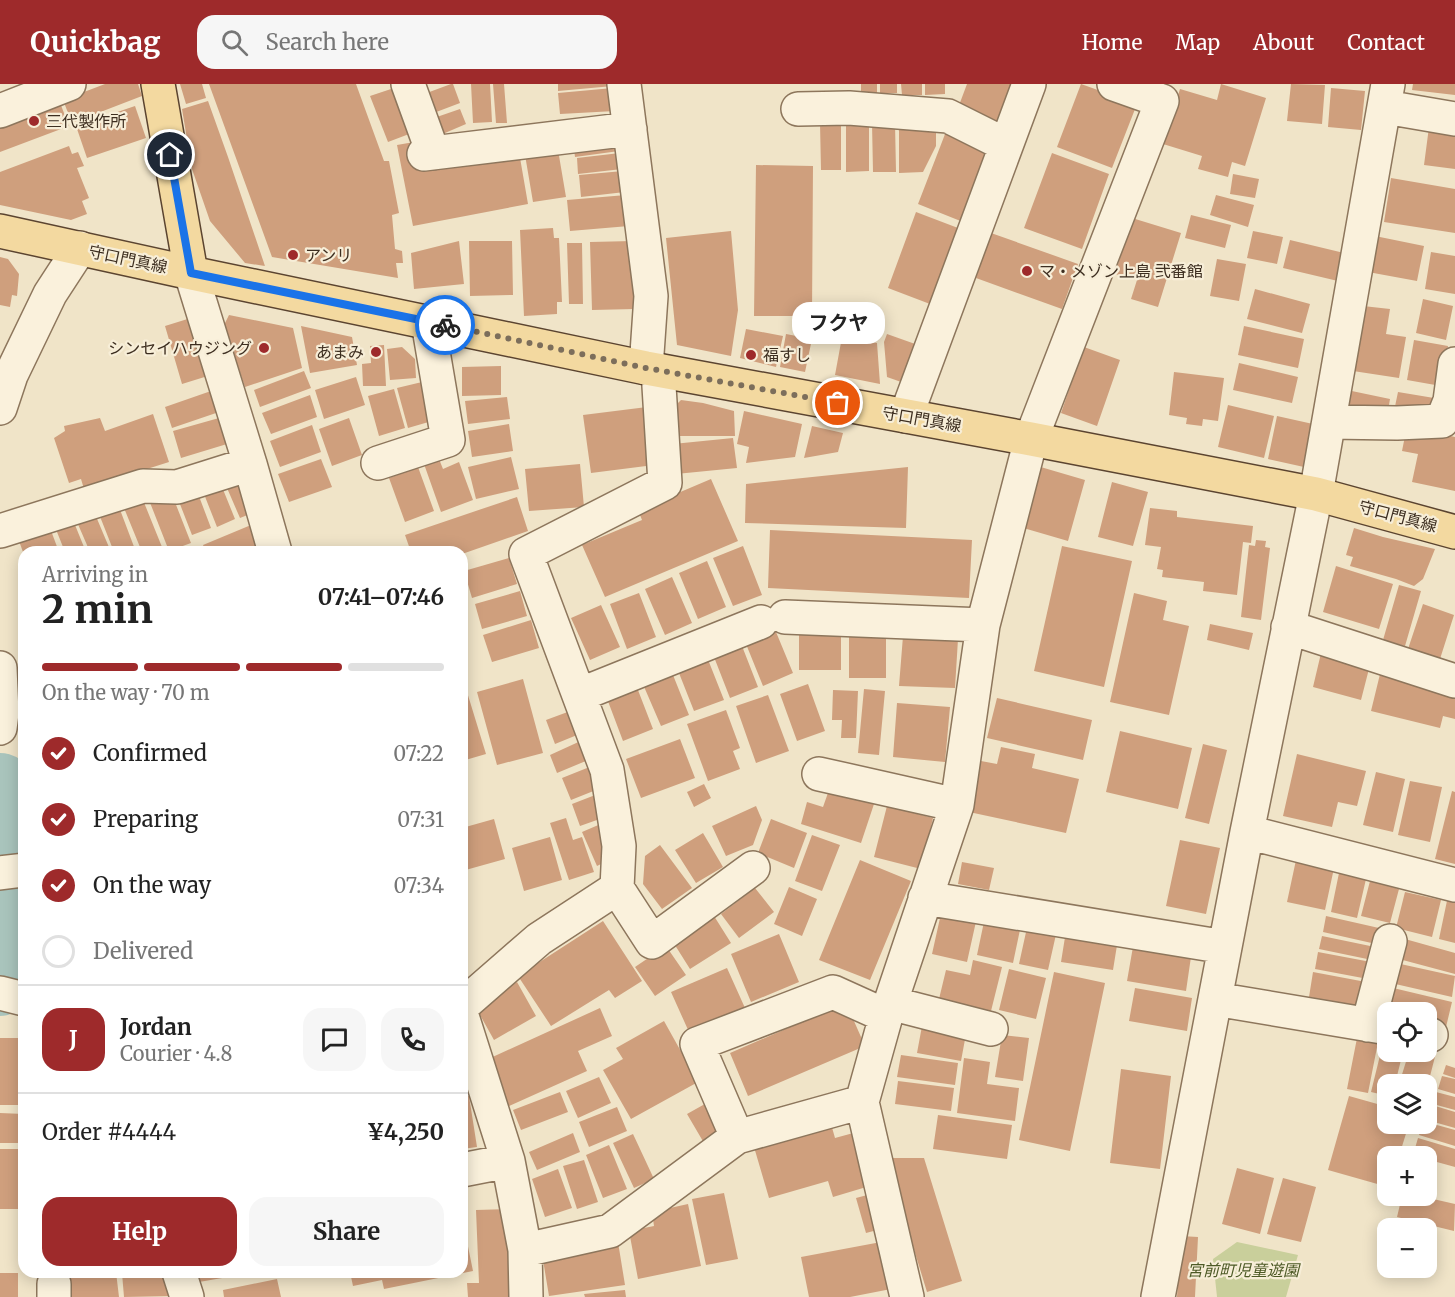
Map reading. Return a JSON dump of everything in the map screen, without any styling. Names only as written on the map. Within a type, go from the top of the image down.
[{"type":"main road","points":[[158,84],[191,273]]},
{"type":"main road","name":"守口門真線","points":[[0,231],[652,369],[1316,494],[1455,532]]},
{"type":"street","points":[[0,111],[69,84]]},
{"type":"street","points":[[408,84],[428,154],[630,129]]},
{"type":"street","points":[[624,84],[651,296],[652,369],[665,483],[526,554],[607,770],[619,846],[617,888],[652,942],[753,868]]},
{"type":"street","points":[[906,416],[1029,84]]},
{"type":"street","points":[[907,1297],[862,1102],[888,1010],[957,806],[983,625],[1031,439],[1162,101],[1160,91],[1114,84]]},
{"type":"street","points":[[1158,1297],[1247,832],[1316,494],[1386,95],[1455,119]]},
{"type":"street","points":[[798,109],[848,96],[948,116],[1006,145]]},
{"type":"street","points":[[0,408],[10,375],[50,294],[80,248]]},
{"type":"street","points":[[191,273],[273,546]]},
{"type":"street","points":[[378,463],[448,440],[428,322]]},
{"type":"street","points":[[1329,422],[1442,421],[1450,401],[1455,364]]},
{"type":"street","points":[[0,531],[142,486],[177,487],[250,464]]},
{"type":"street","points":[[579,695],[773,620],[983,625]]},
{"type":"street","points":[[1288,627],[1455,681]]},
{"type":"street","points":[[0,668],[2,713],[0,728]]},
{"type":"street","points":[[819,774],[957,806]]},
{"type":"street","points":[[1247,832],[1455,885]]},
{"type":"street","points":[[0,873],[18,871]]},
{"type":"street","points":[[468,1001],[539,939],[617,888]]},
{"type":"street","points":[[925,898],[1225,947]]},
{"type":"street","points":[[1381,1002],[1390,940]]},
{"type":"street","points":[[737,1137],[697,1044],[833,992],[888,1010],[992,1029]]},
{"type":"street","points":[[1215,999],[1377,1026]]},
{"type":"street","points":[[468,1054],[508,1161],[525,1250],[526,1297]]},
{"type":"street","points":[[525,1250],[610,1231],[737,1137],[862,1102]]},
{"type":"street","points":[[468,1169],[508,1161]]},
{"type":"street","points":[[181,1278],[187,1297]]},
{"type":"green space","name":"宮前町児童遊園","points":[[1237,1242],[1298,1255],[1286,1297],[1217,1297],[1213,1259]]},
{"type":"building","points":[[105,84],[138,84],[142,96],[72,123],[63,100]]},
{"type":"building","points":[[180,84],[202,84],[206,98],[186,104]]},
{"type":"building","points":[[209,84],[356,84],[384,161],[389,161],[399,213],[392,215],[395,249],[402,251],[403,263],[396,263],[398,278],[272,257]]},
{"type":"building","points":[[453,84],[460,103],[431,114],[424,94]]},
{"type":"building","points":[[471,84],[490,84],[492,122],[473,123]]},
{"type":"building","points":[[493,84],[504,84],[507,123],[496,123]]},
{"type":"building","points":[[558,84],[613,84],[613,86],[558,91]]},
{"type":"building","points":[[861,84],[877,84],[877,95],[861,95]]},
{"type":"building","points":[[880,84],[897,84],[897,93],[880,93]]},
{"type":"building","points":[[901,84],[922,84],[922,95],[902,95]]},
{"type":"building","points":[[925,84],[945,84],[945,94],[925,95]]},
{"type":"building","points":[[967,84],[1013,84],[999,123],[958,108]]},
{"type":"building","points":[[1081,84],[1137,104],[1112,168],[1057,147]]},
{"type":"building","points":[[1221,84],[1266,98],[1245,166],[1232,162],[1228,177],[1198,169],[1202,156],[1163,144],[1180,89],[1217,100]]},
{"type":"building","points":[[1291,84],[1325,85],[1322,124],[1287,121]]},
{"type":"building","points":[[1413,84],[1455,84],[1455,95],[1412,90]]},
{"type":"building","points":[[400,86],[417,131],[388,142],[370,96]]},
{"type":"building","points":[[613,88],[615,111],[560,114],[558,93]]},
{"type":"building","points":[[1331,88],[1365,91],[1361,130],[1328,127]]},
{"type":"building","name":"三代製作所","points":[[57,95],[69,126],[0,152],[0,117]]},
{"type":"building","points":[[208,101],[265,266],[245,263],[210,221],[192,169],[182,109]]},
{"type":"building","points":[[135,106],[146,138],[87,158],[76,126]]},
{"type":"building","points":[[460,109],[466,124],[438,136],[431,119]]},
{"type":"building","points":[[936,121],[936,146],[923,172],[899,173],[899,122]]},
{"type":"building","points":[[869,122],[869,171],[846,172],[846,123]]},
{"type":"building","points":[[820,123],[841,123],[841,170],[821,170]]},
{"type":"building","points":[[872,123],[895,123],[896,172],[873,172]]},
{"type":"building","points":[[1429,127],[1455,131],[1455,169],[1424,165]]},
{"type":"building","points":[[947,129],[991,146],[963,222],[918,204]]},
{"type":"building","points":[[617,136],[619,151],[575,157],[573,141]]},
{"type":"building","points":[[414,142],[519,152],[528,204],[413,226],[397,145]]},
{"type":"building","points":[[557,144],[566,197],[533,202],[524,149]]},
{"type":"building","points":[[69,146],[72,154],[78,152],[84,166],[77,168],[89,198],[82,201],[87,214],[71,220],[0,205],[0,172]]},
{"type":"building","points":[[620,153],[622,169],[578,174],[577,158]]},
{"type":"building","points":[[1052,153],[1109,174],[1082,249],[1024,228]]},
{"type":"building","points":[[756,165],[813,166],[812,316],[754,316]]},
{"type":"building","points":[[623,171],[625,192],[581,197],[579,175]]},
{"type":"building","points":[[1233,174],[1259,179],[1255,198],[1230,194]]},
{"type":"building","points":[[1391,178],[1455,189],[1455,233],[1384,222]]},
{"type":"building","points":[[626,195],[629,226],[570,231],[567,200]]},
{"type":"building","points":[[1216,195],[1254,205],[1248,227],[1210,215]]},
{"type":"building","points":[[916,212],[958,228],[930,304],[888,288]]},
{"type":"building","points":[[1191,215],[1231,225],[1225,248],[1185,238]]},
{"type":"building","points":[[1132,218],[1181,233],[1158,307],[1131,299],[1137,280],[1115,274]]},
{"type":"building","points":[[553,228],[554,238],[559,238],[562,302],[557,302],[557,314],[524,316],[520,230]]},
{"type":"building","points":[[731,231],[738,310],[731,356],[677,345],[666,238]]},
{"type":"building","points":[[1253,231],[1283,237],[1277,264],[1247,258]]},
{"type":"building","name":"マ・メゾン上島 弐番館","points":[[991,233],[1078,264],[1062,309],[976,278]]},
{"type":"building","points":[[1375,236],[1424,246],[1417,281],[1368,272]]},
{"type":"building","points":[[1290,240],[1344,253],[1338,281],[1283,268]]},
{"type":"building","points":[[459,241],[464,284],[414,289],[411,253]]},
{"type":"building","points":[[469,241],[512,241],[513,295],[470,296]]},
{"type":"building","points":[[633,241],[635,309],[592,310],[590,242]]},
{"type":"building","points":[[567,243],[582,243],[583,304],[569,304]]},
{"type":"building","points":[[1431,252],[1455,256],[1455,294],[1425,289]]},
{"type":"building","points":[[0,257],[8,259],[19,274],[17,296],[12,295],[10,307],[0,305]]},
{"type":"building","points":[[1217,259],[1246,264],[1239,301],[1210,296]]},
{"type":"building","points":[[1255,289],[1310,304],[1302,333],[1247,319]]},
{"type":"building","points":[[1423,299],[1453,306],[1446,340],[1416,333]]},
{"type":"building","points":[[1363,306],[1390,309],[1386,334],[1406,337],[1399,378],[1353,371]]},
{"type":"building","name":"シンセイハウジング","points":[[229,315],[293,328],[302,368],[245,387],[224,325]]},
{"type":"building","points":[[194,317],[211,375],[182,384],[165,326]]},
{"type":"building","points":[[301,326],[352,337],[357,365],[310,373]]},
{"type":"building","points":[[1244,326],[1304,339],[1298,368],[1238,355]]},
{"type":"building","points":[[746,329],[783,336],[776,367],[740,358]]},
{"type":"building","points":[[786,334],[812,339],[805,372],[780,367]]},
{"type":"building","points":[[887,334],[918,345],[904,383],[887,377],[884,342]]},
{"type":"building","points":[[842,337],[877,343],[880,384],[835,375]]},
{"type":"building","points":[[1414,340],[1448,346],[1441,386],[1407,380]]},
{"type":"building","points":[[384,345],[386,386],[363,386],[362,364],[371,363],[370,346]]},
{"type":"building","points":[[402,347],[415,359],[416,378],[390,380],[387,349]]},
{"type":"building","points":[[1084,347],[1120,360],[1097,426],[1061,413]]},
{"type":"building","points":[[1239,363],[1298,377],[1292,403],[1233,390]]},
{"type":"building","points":[[501,366],[501,395],[462,396],[462,367]]},
{"type":"building","points":[[304,371],[311,388],[260,407],[254,390]]},
{"type":"building","points":[[1174,372],[1224,378],[1218,421],[1203,419],[1202,426],[1186,424],[1187,418],[1169,415]]},
{"type":"building","points":[[356,377],[365,405],[324,419],[315,390]]},
{"type":"building","points":[[422,382],[432,421],[408,428],[397,388]]},
{"type":"building","points":[[394,389],[405,428],[379,436],[368,396]]},
{"type":"building","points":[[1347,390],[1390,399],[1387,417],[1349,418]]},
{"type":"building","points":[[211,391],[219,412],[172,428],[165,407]]},
{"type":"building","points":[[1398,392],[1434,398],[1431,418],[1393,416]]},
{"type":"building","points":[[310,395],[317,417],[271,434],[262,413]]},
{"type":"building","points":[[507,397],[510,419],[468,424],[465,401]]},
{"type":"building","points":[[681,400],[734,411],[735,436],[674,436],[673,408]]},
{"type":"building","points":[[1228,405],[1274,416],[1264,458],[1218,447]]},
{"type":"building","points":[[647,407],[654,465],[591,473],[583,415]]},
{"type":"building","points":[[744,411],[802,424],[795,457],[746,463],[749,447],[737,444]]},
{"type":"building","points":[[153,414],[169,462],[84,489],[81,479],[69,483],[54,438],[65,431],[64,426],[100,418],[105,431]]},
{"type":"building","points":[[1277,416],[1313,424],[1304,467],[1268,459]]},
{"type":"building","points":[[219,418],[227,444],[181,458],[173,431]]},
{"type":"building","points":[[349,418],[362,455],[332,466],[319,429]]},
{"type":"building","points":[[509,424],[513,451],[472,457],[468,431]]},
{"type":"building","points":[[312,425],[321,452],[280,467],[270,441]]},
{"type":"building","points":[[812,426],[843,433],[838,452],[804,458]]},
{"type":"building","points":[[1407,426],[1455,437],[1455,491],[1412,482],[1418,454],[1402,451]]},
{"type":"building","points":[[733,438],[737,468],[676,474],[673,444]]},
{"type":"building","points":[[511,457],[519,489],[476,499],[468,467]]},
{"type":"building","points":[[321,459],[332,487],[289,502],[278,474]]},
{"type":"building","points":[[439,459],[443,469],[459,462],[473,500],[441,512],[424,464]]},
{"type":"building","points":[[1027,463],[1085,480],[1068,541],[1020,527]]},
{"type":"building","points":[[580,464],[584,507],[529,511],[525,469]]},
{"type":"building","points":[[418,467],[434,511],[405,522],[389,478]]},
{"type":"building","points":[[908,467],[906,528],[745,523],[746,484]]},
{"type":"building","points":[[239,475],[255,512],[240,518],[224,481]]},
{"type":"building","points":[[711,479],[738,541],[605,597],[582,545],[642,520],[638,510]]},
{"type":"building","points":[[220,482],[235,519],[217,527],[202,489]]},
{"type":"building","points":[[1112,482],[1148,492],[1133,546],[1098,537]]},
{"type":"building","points":[[197,491],[211,528],[192,535],[178,499]]},
{"type":"building","points":[[171,492],[191,543],[183,546],[167,546],[149,500]]},
{"type":"building","points":[[517,497],[528,531],[468,552],[468,546],[409,546],[405,535]]},
{"type":"building","points":[[143,500],[162,546],[140,546],[124,508]]},
{"type":"building","points":[[119,507],[134,546],[112,546],[99,514]]},
{"type":"building","points":[[1150,508],[1177,511],[1177,517],[1253,526],[1251,543],[1243,542],[1237,595],[1203,591],[1204,582],[1162,577],[1163,570],[1157,569],[1161,547],[1145,545]]},
{"type":"building","points":[[95,514],[108,546],[87,546],[77,522]]},
{"type":"building","points":[[73,520],[84,546],[63,546],[55,527]]},
{"type":"building","points":[[251,525],[260,546],[203,546]]},
{"type":"building","points":[[50,528],[57,546],[21,546],[19,541]]},
{"type":"building","points":[[1354,528],[1435,549],[1423,579],[1414,586],[1350,566],[1353,557],[1346,555]]},
{"type":"building","points":[[770,530],[972,540],[969,598],[768,588]]},
{"type":"building","points":[[1256,540],[1266,541],[1265,547],[1270,548],[1261,620],[1241,617],[1249,545],[1255,546]]},
{"type":"building","points":[[743,546],[762,595],[733,606],[713,558]]},
{"type":"building","points":[[1062,546],[1132,561],[1104,687],[1034,671]]},
{"type":"building","points":[[509,558],[517,584],[472,598],[468,584],[468,570]]},
{"type":"building","points":[[707,561],[726,607],[698,619],[679,573]]},
{"type":"building","points":[[1336,566],[1393,584],[1379,629],[1323,612]]},
{"type":"building","points":[[672,577],[692,623],[665,635],[645,589]]},
{"type":"building","points":[[1399,585],[1421,591],[1405,646],[1383,640]]},
{"type":"building","points":[[520,591],[527,616],[482,629],[475,604]]},
{"type":"building","points":[[639,593],[656,637],[627,649],[610,604]]},
{"type":"building","points":[[1134,593],[1167,601],[1163,620],[1189,626],[1169,715],[1110,702]]},
{"type":"building","points":[[1423,604],[1454,615],[1440,659],[1408,649]]},
{"type":"building","points":[[601,605],[620,647],[590,660],[571,618]]},
{"type":"building","points":[[531,620],[539,648],[492,662],[483,635]]},
{"type":"building","points":[[1210,624],[1253,633],[1249,650],[1207,640]]},
{"type":"building","points":[[799,629],[841,629],[841,670],[799,670]]},
{"type":"building","points":[[849,631],[886,631],[886,678],[849,678]]},
{"type":"building","points":[[776,632],[793,673],[763,686],[746,644]]},
{"type":"building","points":[[903,636],[958,639],[955,688],[899,686]]},
{"type":"building","points":[[742,646],[758,687],[730,698],[714,657]]},
{"type":"building","points":[[1322,649],[1371,661],[1361,700],[1313,687]]},
{"type":"building","points":[[707,657],[724,700],[694,711],[677,668]]},
{"type":"building","points":[[671,670],[689,715],[661,726],[642,682]]},
{"type":"building","points":[[1381,670],[1455,688],[1455,719],[1443,716],[1440,728],[1371,711]]},
{"type":"building","points":[[523,679],[543,753],[497,765],[477,692]]},
{"type":"building","points":[[808,684],[825,731],[797,741],[780,694]]},
{"type":"building","points":[[636,685],[653,729],[623,741],[606,696]]},
{"type":"building","points":[[864,689],[885,691],[879,755],[858,753]]},
{"type":"building","points":[[833,690],[858,691],[856,738],[841,738],[842,720],[832,720]]},
{"type":"building","points":[[468,695],[486,754],[468,759]]},
{"type":"building","points":[[768,695],[789,751],[756,763],[736,706]]},
{"type":"building","points":[[997,698],[1092,720],[1083,760],[987,738]]},
{"type":"building","points":[[897,703],[950,707],[945,762],[893,757]]},
{"type":"building","points":[[573,710],[582,733],[555,744],[546,720]]},
{"type":"building","points":[[726,710],[740,748],[733,751],[740,769],[708,781],[687,724]]},
{"type":"building","points":[[1120,731],[1192,748],[1178,809],[1106,792]]},
{"type":"building","points":[[585,739],[593,758],[557,773],[550,755]]},
{"type":"building","points":[[680,739],[695,778],[641,798],[626,759]]},
{"type":"building","points":[[1203,744],[1227,750],[1209,824],[1185,818]]},
{"type":"building","points":[[1001,747],[1035,754],[1032,768],[1079,779],[1066,833],[969,812],[981,761],[997,764]]},
{"type":"building","points":[[1297,754],[1366,771],[1357,806],[1338,802],[1332,827],[1283,816]]},
{"type":"building","points":[[597,764],[606,786],[571,800],[562,778]]},
{"type":"building","points":[[1376,772],[1405,779],[1393,832],[1363,825]]},
{"type":"building","points":[[1410,781],[1442,787],[1430,842],[1398,835]]},
{"type":"building","points":[[704,784],[711,798],[694,807],[687,792]]},
{"type":"building","points":[[829,790],[874,804],[861,843],[801,824],[807,802],[823,807]]},
{"type":"building","points":[[1452,791],[1455,792],[1455,864],[1435,859]]},
{"type":"building","points":[[603,792],[611,815],[580,826],[572,804]]},
{"type":"building","points":[[756,806],[762,820],[753,845],[726,856],[712,826]]},
{"type":"building","points":[[887,806],[933,818],[921,869],[874,857]]},
{"type":"building","points":[[566,818],[573,840],[582,837],[594,872],[569,880],[550,823]]},
{"type":"building","points":[[494,819],[505,859],[468,869],[468,826]]},
{"type":"building","points":[[771,819],[807,833],[794,868],[758,853]]},
{"type":"building","points":[[603,823],[607,861],[597,866],[582,832]]},
{"type":"building","points":[[703,833],[723,867],[696,883],[675,850]]},
{"type":"building","points":[[812,835],[840,845],[822,891],[795,881]]},
{"type":"building","points":[[550,837],[562,880],[524,891],[512,848]]},
{"type":"building","points":[[1180,840],[1220,848],[1206,914],[1166,906]]},
{"type":"building","points":[[660,845],[692,888],[662,909],[643,884],[645,856]]},
{"type":"building","points":[[860,860],[911,881],[870,980],[819,960]]},
{"type":"building","points":[[1296,860],[1334,868],[1325,910],[1287,902]]},
{"type":"building","points":[[962,862],[994,868],[989,890],[958,884]]},
{"type":"building","points":[[1339,873],[1366,879],[1357,918],[1331,912]]},
{"type":"building","points":[[1370,881],[1399,889],[1390,923],[1361,916]]},
{"type":"building","points":[[789,887],[817,899],[802,936],[774,924]]},
{"type":"building","points":[[755,888],[774,912],[739,938],[721,914]]},
{"type":"building","points":[[1405,892],[1441,900],[1432,937],[1396,928]]},
{"type":"building","points":[[1448,896],[1455,898],[1455,943],[1439,939]]},
{"type":"building","points":[[942,909],[977,917],[967,962],[932,954]]},
{"type":"building","points":[[714,916],[731,943],[690,969],[673,942]]},
{"type":"building","points":[[1326,916],[1379,928],[1376,944],[1323,932]]},
{"type":"building","points":[[985,917],[1021,925],[1013,963],[977,955]]},
{"type":"building","points":[[603,921],[642,981],[615,998],[609,990],[551,1026],[518,976]]},
{"type":"building","points":[[1028,923],[1057,930],[1048,970],[1019,964]]},
{"type":"building","points":[[1066,931],[1118,939],[1113,970],[1061,962]]},
{"type":"building","points":[[779,934],[799,982],[751,1002],[731,954]]},
{"type":"building","points":[[1322,936],[1375,947],[1372,960],[1319,949]]},
{"type":"building","points":[[1405,939],[1455,953],[1455,974],[1399,959]]},
{"type":"building","points":[[1134,941],[1192,950],[1186,991],[1127,981]]},
{"type":"building","points":[[666,946],[686,975],[655,996],[635,967]]},
{"type":"building","points":[[1318,952],[1371,962],[1368,979],[1315,969]]},
{"type":"building","points":[[973,960],[1002,967],[991,1011],[939,999],[946,970],[970,975]]},
{"type":"building","points":[[1396,963],[1455,976],[1452,997],[1391,983]]},
{"type":"building","points":[[727,968],[745,1008],[689,1032],[671,992]]},
{"type":"building","points":[[1009,969],[1046,978],[1036,1019],[999,1010]]},
{"type":"building","points":[[1054,972],[1105,983],[1070,1151],[1019,1140]]},
{"type":"building","points":[[1313,972],[1366,982],[1361,1007],[1309,997]]},
{"type":"building","points":[[517,982],[536,1016],[494,1040],[475,1006]]},
{"type":"building","points":[[1389,987],[1452,1002],[1446,1027],[1437,1025],[1437,1002],[1388,1002]]},
{"type":"building","points":[[1135,988],[1192,998],[1187,1031],[1129,1021]]},
{"type":"building","points":[[846,1003],[865,1046],[748,1096],[730,1053]]},
{"type":"building","points":[[600,1008],[612,1036],[578,1051],[587,1071],[507,1107],[486,1060]]},
{"type":"building","points":[[664,1021],[698,1082],[631,1119],[603,1070],[623,1059],[616,1048]]},
{"type":"building","points":[[922,1026],[966,1034],[961,1061],[917,1053]]},
{"type":"building","points":[[1359,1028],[1377,1031],[1377,1047],[1368,1093],[1347,1089]]},
{"type":"building","points":[[1002,1035],[1029,1038],[1023,1081],[995,1077]]},
{"type":"building","points":[[0,1038],[18,1038],[18,1105],[0,1105]]},
{"type":"building","points":[[901,1055],[958,1063],[955,1085],[897,1077]]},
{"type":"building","points":[[964,1058],[990,1062],[987,1084],[1019,1088],[1015,1121],[957,1113]]},
{"type":"building","points":[[1378,1062],[1400,1062],[1398,1074],[1377,1074],[1377,1093],[1371,1092]]},
{"type":"building","points":[[1406,1062],[1434,1062],[1431,1074],[1402,1074]]},
{"type":"building","points":[[1446,1065],[1455,1068],[1455,1078],[1443,1074]]},
{"type":"building","points":[[1121,1069],[1171,1076],[1160,1169],[1110,1163]]},
{"type":"building","points":[[1442,1076],[1455,1079],[1455,1094],[1438,1089]]},
{"type":"building","points":[[599,1077],[611,1103],[578,1118],[566,1091]]},
{"type":"building","points":[[898,1081],[954,1088],[951,1111],[895,1104]]},
{"type":"building","points":[[560,1092],[568,1112],[521,1130],[513,1110]]},
{"type":"building","points":[[1437,1092],[1455,1097],[1455,1110],[1437,1105]]},
{"type":"building","points":[[468,1096],[477,1147],[468,1148]]},
{"type":"building","points":[[1349,1096],[1377,1104],[1377,1134],[1406,1134],[1402,1146],[1377,1146],[1377,1184],[1328,1170]]},
{"type":"building","points":[[712,1100],[728,1130],[704,1143],[687,1114]]},
{"type":"building","points":[[617,1107],[627,1131],[589,1147],[579,1122]]},
{"type":"building","points":[[1437,1107],[1455,1112],[1455,1128],[1437,1123]]},
{"type":"building","points":[[0,1113],[18,1114],[18,1143],[0,1143]]},
{"type":"building","points":[[938,1115],[1012,1125],[1007,1159],[933,1149]]},
{"type":"building","points":[[831,1124],[835,1138],[857,1132],[873,1185],[833,1197],[828,1181],[769,1198],[754,1147]]},
{"type":"building","points":[[1437,1125],[1455,1130],[1455,1146],[1419,1135],[1437,1134]]},
{"type":"building","points":[[573,1133],[580,1152],[537,1170],[529,1152]]},
{"type":"building","points":[[633,1134],[654,1179],[634,1188],[613,1143]]},
{"type":"building","points":[[1418,1138],[1455,1149],[1455,1167],[1437,1162],[1437,1146],[1416,1146]]},
{"type":"building","points":[[609,1145],[627,1189],[603,1198],[586,1155]]},
{"type":"building","points":[[0,1149],[18,1149],[18,1209],[0,1209]]},
{"type":"building","points":[[886,1158],[924,1158],[962,1281],[927,1292]]},
{"type":"building","points":[[584,1160],[598,1202],[577,1209],[563,1166]]},
{"type":"building","points":[[1237,1168],[1274,1178],[1260,1234],[1222,1224]]},
{"type":"building","points":[[558,1169],[572,1208],[545,1217],[532,1179]]},
{"type":"building","points":[[1283,1178],[1316,1187],[1301,1242],[1267,1234]]},
{"type":"building","points":[[724,1193],[738,1259],[706,1265],[692,1199]]},
{"type":"building","points":[[871,1194],[881,1229],[866,1233],[856,1198]]},
{"type":"building","points":[[1437,1200],[1455,1204],[1454,1231],[1437,1227],[1437,1218],[1397,1217],[1400,1206],[1437,1206]]},
{"type":"building","points":[[688,1204],[701,1266],[638,1279],[629,1231],[654,1226],[652,1212]]},
{"type":"building","points":[[512,1209],[515,1297],[468,1297],[467,1283],[479,1283],[476,1210]]},
{"type":"building","points":[[1181,1236],[1198,1237],[1195,1297],[1177,1297]]},
{"type":"building","points":[[618,1242],[625,1285],[549,1296],[542,1254]]},
{"type":"building","points":[[881,1242],[891,1289],[850,1297],[809,1297],[801,1257]]},
{"type":"building","points":[[468,1246],[473,1271],[468,1272]]},
{"type":"building","points":[[0,1273],[18,1273],[18,1297],[0,1297]]},
{"type":"building","points":[[69,1278],[117,1278],[119,1297],[71,1297]]},
{"type":"building","points":[[122,1278],[172,1278],[173,1296],[124,1297]]},
{"type":"building","points":[[198,1278],[222,1278],[199,1282]]},
{"type":"building","points":[[351,1278],[438,1278],[384,1289],[382,1280],[353,1286]]},
{"type":"building","points":[[277,1279],[281,1297],[224,1297],[223,1290]]},
{"type":"building","points":[[625,1290],[626,1297],[585,1297],[584,1294]]},
{"type":"waterway","points":[[0,787],[14,908],[0,982]]},
{"type":"way so far","points":[[445,325],[646,368],[838,403]]},
{"type":"place","name":"三代製作所","points":[[34,121]]},
{"type":"place","name":"アンリ","points":[[293,255]]},
{"type":"place","name":"マ・メゾン上島 弐番館","points":[[1027,271]]},
{"type":"place","name":"シンセイハウジング","points":[[264,348]]},
{"type":"place","name":"あまみ","points":[[376,352]]},
{"type":"place","name":"福すし","points":[[751,355]]},
{"type":"place","name":"フクヤ","points":[[838,403]]},
{"type":"route","points":[[170,155],[191,273],[445,325]]}]
